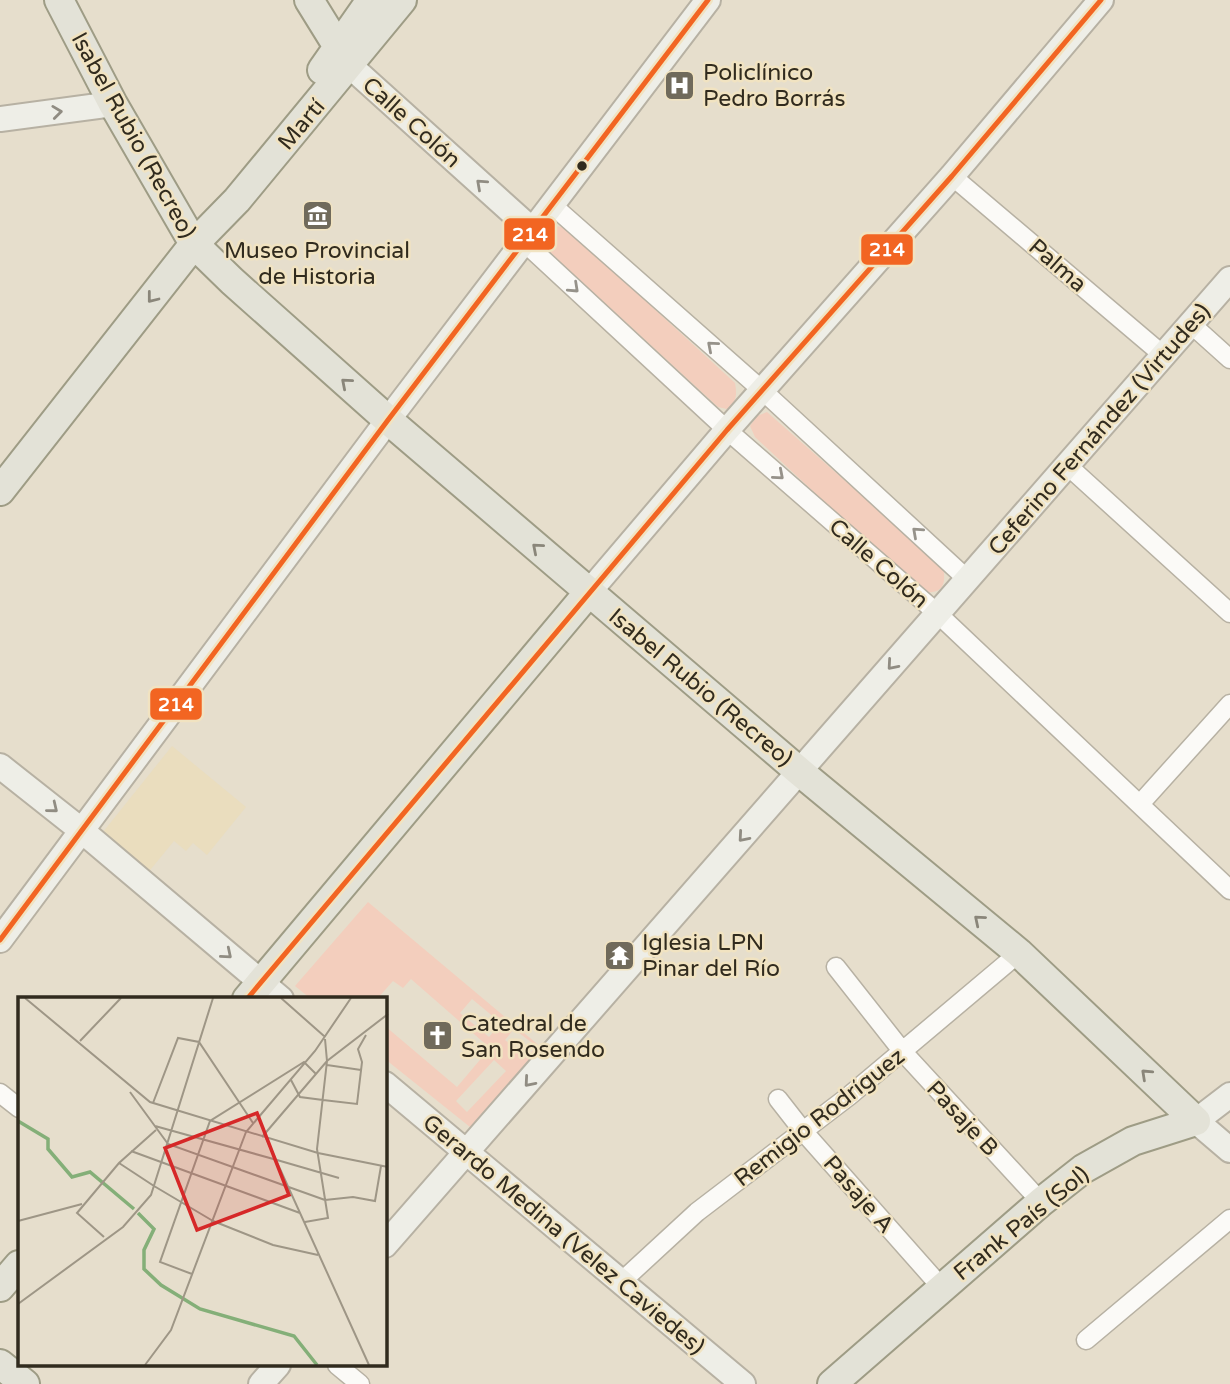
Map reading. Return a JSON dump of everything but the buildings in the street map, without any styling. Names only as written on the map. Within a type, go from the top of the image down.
[{"type":"main road","name":"Isabel Rubio (Recreo)","points":[[59,0],[113,104],[194,244],[388,420],[800,772],[1019,953],[1196,1121]]},
{"type":"main road","points":[[315,11],[343,26],[355,26],[387,5]]},
{"type":"main road","name":"Martí","points":[[0,491],[194,244],[237,200],[344,57],[387,5]]},
{"type":"main road","name":"Calle Colón","points":[[315,11],[344,57]]},
{"type":"main road","name":"Martí","points":[[344,57],[355,26]]},
{"type":"main road","points":[[263,994],[589,592]]},
{"type":"main road","name":"Frank País (Sol)","points":[[832,1384],[1041,1202],[1083,1169],[1133,1141],[1196,1121]]},
{"type":"main road","points":[[0,1287],[18,1266]]},
{"type":"main road","points":[[0,1364],[25,1384]]},
{"type":"street","points":[[387,5],[422,0]]},
{"type":"street","points":[[0,940],[388,420],[708,0]]},
{"type":"street","points":[[589,592],[727,429],[952,176],[1098,2]]},
{"type":"street","name":"Calle Colón","points":[[344,57],[727,429],[937,613],[1230,890]]},
{"type":"street","points":[[0,119],[113,104]]},
{"type":"street","name":"Palma","points":[[952,176],[1163,355]]},
{"type":"street","name":"Calle Colón","points":[[551,204],[763,391],[967,579]]},
{"type":"street","name":"Ceferino Fernández (Virtudes)","points":[[937,613],[1230,279]]},
{"type":"street","points":[[1191,324],[1230,359]]},
{"type":"street","points":[[1067,465],[1230,613]]},
{"type":"street","points":[[387,1243],[937,613]]},
{"type":"street","points":[[1140,804],[1230,704]]},
{"type":"street","points":[[0,765],[81,830],[263,994]]},
{"type":"street","name":"Remigio Rodríguez","points":[[620,1283],[697,1212],[903,1052],[1019,953]]},
{"type":"street","name":"Pasaje B","points":[[836,967],[903,1052],[1041,1202]]},
{"type":"street","name":"Gerardo Medina (Velez Caviedes)","points":[[387,1086],[743,1384]]},
{"type":"street","points":[[0,1093],[18,1107]]},
{"type":"street","name":"Frank País (Sol)","points":[[1196,1121],[1230,1095]]},
{"type":"street","name":"Pasaje A","points":[[778,1099],[942,1288]]},
{"type":"street","points":[[1196,1121],[1230,1150]]},
{"type":"street","points":[[1086,1340],[1230,1219]]},
{"type":"street","points":[[261,1384],[277,1366]]},
{"type":"street","points":[[338,1366],[360,1384]]},
{"type":"shaded area","points":[[551,226],[565,227],[735,383],[736,398],[733,404],[727,409],[718,407],[545,248],[544,237]]},
{"type":"shaded area","points":[[767,412],[943,567],[944,580],[941,588],[933,592],[921,592],[755,437],[750,426],[757,416]]},
{"type":"shaded area","points":[[172,746],[246,807],[207,855],[193,843],[186,851],[174,841],[146,875],[99,837]]},
{"type":"shaded area","points":[[368,902],[542,1048],[470,1127],[387,1061],[387,1028],[457,1087],[490,1048],[411,979],[403,988],[393,981],[379,997],[309,997],[295,986]],"holes":[[[472,999],[501,1023],[489,1037],[460,1013]],[[514,1029],[536,1046],[527,1058],[505,1040]],[[494,1060],[506,1071],[467,1112],[456,1101]]]},
{"type":"transit line","name":"214","points":[[0,940],[388,420],[708,0]]},
{"type":"transit line","name":"214","points":[[249,997],[727,430],[952,176],[1101,0]]},
{"type":"place","name":"Policlínico Pedro Borrás","points":[[680,85]]},
{"type":"place","name":"Museo Provincial de Historia","points":[[317,216]]},
{"type":"place","name":"Iglesia LPN Pinar del Río","points":[[619,955]]},
{"type":"place","name":"Catedral de San Rosendo","points":[[438,1036]]}]
